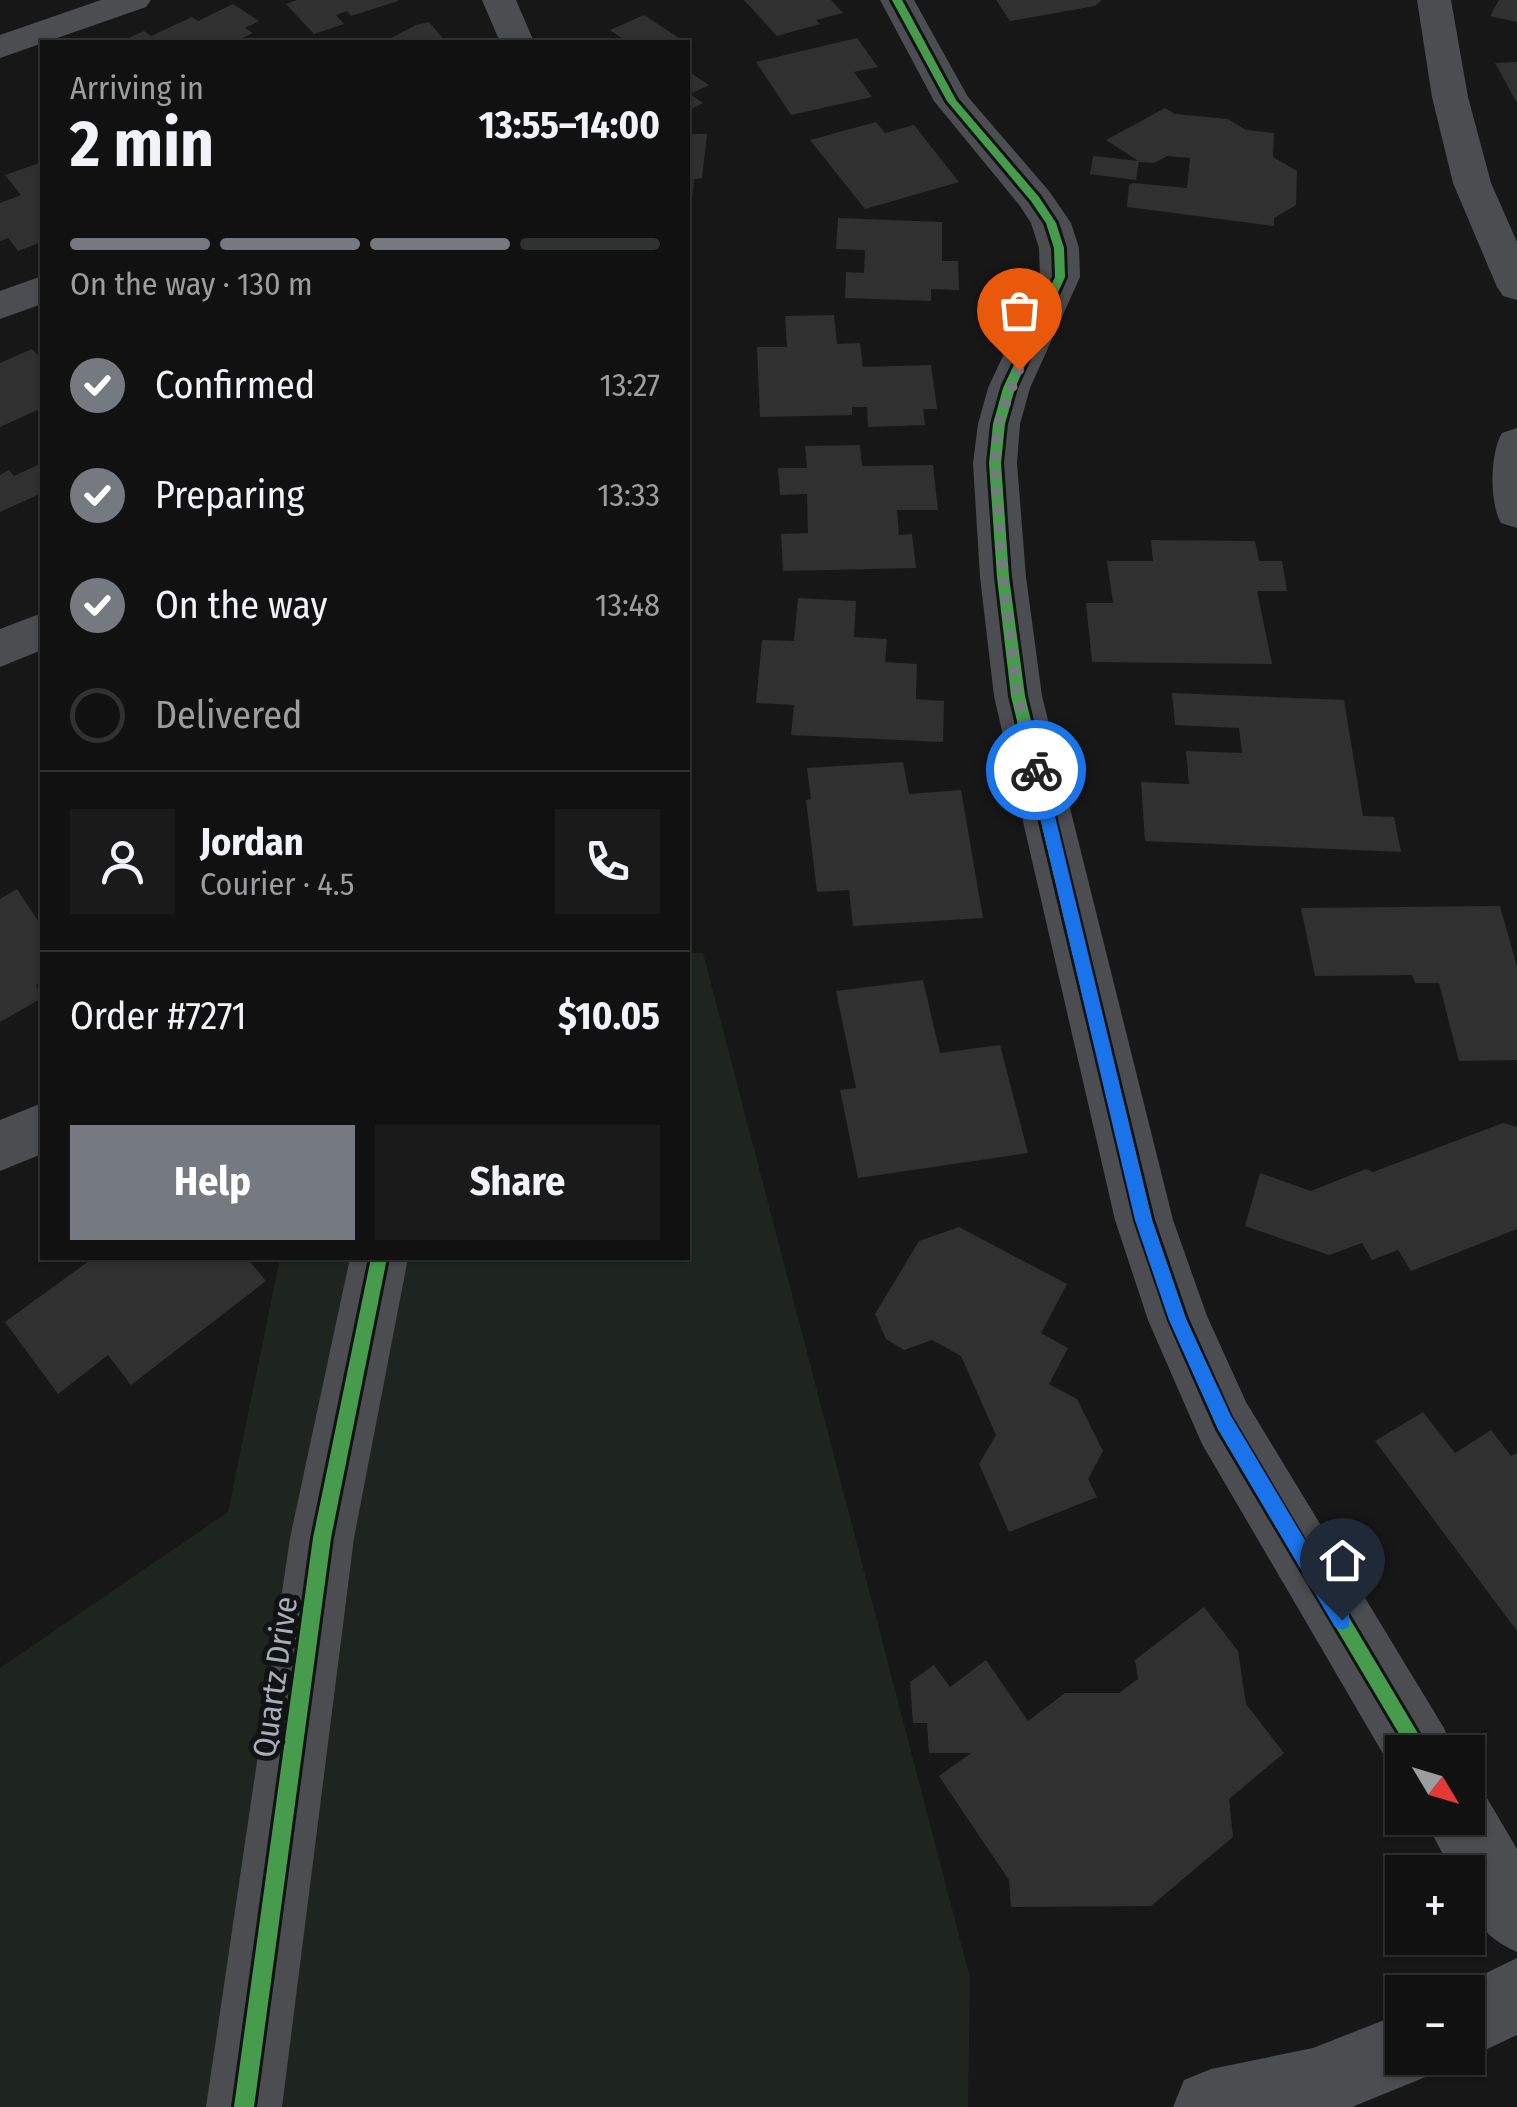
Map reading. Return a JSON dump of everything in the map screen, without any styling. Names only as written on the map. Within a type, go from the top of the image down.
[{"type":"street","points":[[0,47],[134,0]]},
{"type":"street","points":[[499,0],[516,40]]},
{"type":"street","points":[[897,0],[952,101],[1034,199],[1051,223],[1059,248],[1060,277],[1009,388],[998,424],[995,463],[1003,577],[1018,696],[1144,1220],[1178,1320],[1224,1422],[1410,1735]]},
{"type":"street","points":[[1434,0],[1450,98],[1472,183],[1517,287]]},
{"type":"street","points":[[0,306],[40,290]]},
{"type":"street","points":[[1517,443],[1517,512]]},
{"type":"street","points":[[0,649],[40,631]]},
{"type":"street","points":[[0,1146],[40,1129]]},
{"type":"street","name":"Quartz Drive","points":[[244,2107],[322,1538],[379,1260]]},
{"type":"street","points":[[1469,1835],[1517,1916]]},
{"type":"street","points":[[1485,2012],[1517,1995]]},
{"type":"street","points":[[1211,2107],[1313,2085],[1385,2057]]},
{"type":"shaded area","points":[[690,953],[703,953],[970,1978],[968,2107],[0,2107],[0,1668],[228,1512],[280,1260],[690,1260]]},
{"type":"building","points":[[297,0],[398,1],[351,16],[347,11],[336,15],[344,24],[314,34],[286,4]]},
{"type":"building","points":[[744,0],[831,0],[843,13],[777,36]]},
{"type":"building","points":[[996,0],[1102,0],[1095,6],[1010,21]]},
{"type":"building","points":[[1499,0],[1517,0],[1517,22],[1490,16]]},
{"type":"building","points":[[233,4],[259,21],[245,28],[253,33],[237,40],[124,40],[144,31],[151,36],[192,17],[198,21]]},
{"type":"building","points":[[644,15],[682,40],[624,40],[610,30]]},
{"type":"building","points":[[429,22],[444,40],[387,40]]},
{"type":"building","points":[[857,38],[878,67],[854,72],[872,97],[791,115],[756,62]]},
{"type":"building","points":[[1517,62],[1517,103],[1495,63]]},
{"type":"building","points":[[690,72],[709,85],[690,94]]},
{"type":"building","points":[[690,94],[703,103],[690,110]]},
{"type":"building","points":[[1165,108],[1175,114],[1228,119],[1246,130],[1274,133],[1273,157],[1297,171],[1296,205],[1274,218],[1274,226],[1127,207],[1129,185],[1133,183],[1187,188],[1190,158],[1167,156],[1154,163],[1140,162],[1106,140]]},
{"type":"building","points":[[876,122],[885,133],[914,125],[959,182],[865,209],[810,140]]},
{"type":"building","points":[[690,134],[707,134],[702,178],[694,179],[692,200]]},
{"type":"building","points":[[1093,156],[1139,161],[1136,180],[1090,174]]},
{"type":"building","points":[[40,163],[40,243],[18,251],[8,238],[0,241],[0,203],[21,195],[5,175]]},
{"type":"building","points":[[838,218],[942,222],[942,261],[958,261],[959,290],[931,289],[931,301],[845,298],[846,272],[864,273],[865,250],[836,249]]},
{"type":"building","points":[[834,315],[837,344],[860,343],[863,367],[931,365],[937,409],[923,409],[925,425],[868,427],[867,407],[852,407],[852,415],[760,417],[757,347],[787,347],[785,316]]},
{"type":"building","points":[[32,349],[40,358],[40,409],[0,427],[0,363]]},
{"type":"building","points":[[860,445],[862,466],[933,465],[938,510],[897,510],[899,535],[912,534],[916,568],[783,571],[781,534],[808,533],[807,494],[780,495],[778,468],[807,468],[805,446]]},
{"type":"building","points":[[40,464],[40,494],[0,512],[0,475],[9,470],[14,476]]},
{"type":"building","points":[[1151,540],[1255,541],[1259,561],[1282,561],[1287,591],[1257,591],[1272,664],[1092,662],[1086,603],[1113,603],[1107,561],[1153,561]]},
{"type":"building","points":[[798,598],[856,601],[854,637],[887,639],[885,662],[917,664],[916,699],[944,701],[943,742],[791,735],[794,705],[756,703],[762,640],[794,641]]},
{"type":"building","points":[[1172,693],[1344,700],[1363,816],[1394,817],[1401,852],[1145,841],[1141,782],[1189,784],[1186,751],[1242,753],[1239,728],[1175,725]]},
{"type":"building","points":[[903,762],[909,794],[961,790],[983,918],[853,926],[849,890],[817,892],[806,800],[811,799],[807,768]]},
{"type":"building","points":[[17,889],[40,924],[40,983],[36,985],[40,999],[0,1022],[0,899]]},
{"type":"building","points":[[1500,906],[1517,967],[1517,1060],[1459,1061],[1439,983],[1415,983],[1412,975],[1315,976],[1301,908]]},
{"type":"building","points":[[923,980],[940,1053],[1000,1045],[1028,1153],[858,1178],[840,1090],[856,1088],[836,991]]},
{"type":"building","points":[[1503,1123],[1517,1127],[1517,1229],[1411,1271],[1398,1250],[1372,1260],[1362,1243],[1329,1255],[1245,1226],[1260,1173],[1311,1191]]},
{"type":"building","points":[[959,1227],[1067,1284],[1041,1333],[1068,1348],[1049,1384],[1077,1399],[1103,1451],[1088,1479],[1097,1497],[1009,1532],[979,1464],[996,1435],[961,1356],[932,1340],[904,1350],[886,1339],[875,1314],[919,1241]]},
{"type":"building","points":[[90,1260],[249,1260],[266,1281],[131,1385],[108,1355],[58,1394],[5,1322]]},
{"type":"building","points":[[1423,1412],[1455,1453],[1491,1430],[1511,1456],[1517,1453],[1517,1631],[1375,1441]]},
{"type":"building","points":[[1204,1607],[1238,1651],[1246,1704],[1284,1753],[1229,1799],[1233,1837],[1151,1906],[1011,1907],[1009,1880],[939,1776],[971,1753],[929,1753],[927,1723],[913,1723],[910,1682],[934,1665],[950,1687],[986,1660],[1028,1721],[1065,1693],[1119,1693],[1138,1679],[1135,1660]]},
{"type":"cycle path","points":[[897,0],[952,101],[1035,199],[1051,223],[1059,248],[1060,277],[1009,388],[999,424],[995,463],[1003,577],[1018,696],[1144,1220],[1178,1320],[1224,1423],[1410,1735]]},
{"type":"cycle path","points":[[244,2107],[322,1538],[379,1260]]},
{"type":"way so far","points":[[1019,370],[998,424],[995,463],[1003,577],[1018,696],[1036,770]]},
{"type":"route","points":[[1036,770],[1144,1220],[1178,1320],[1224,1422],[1342,1620]]}]
